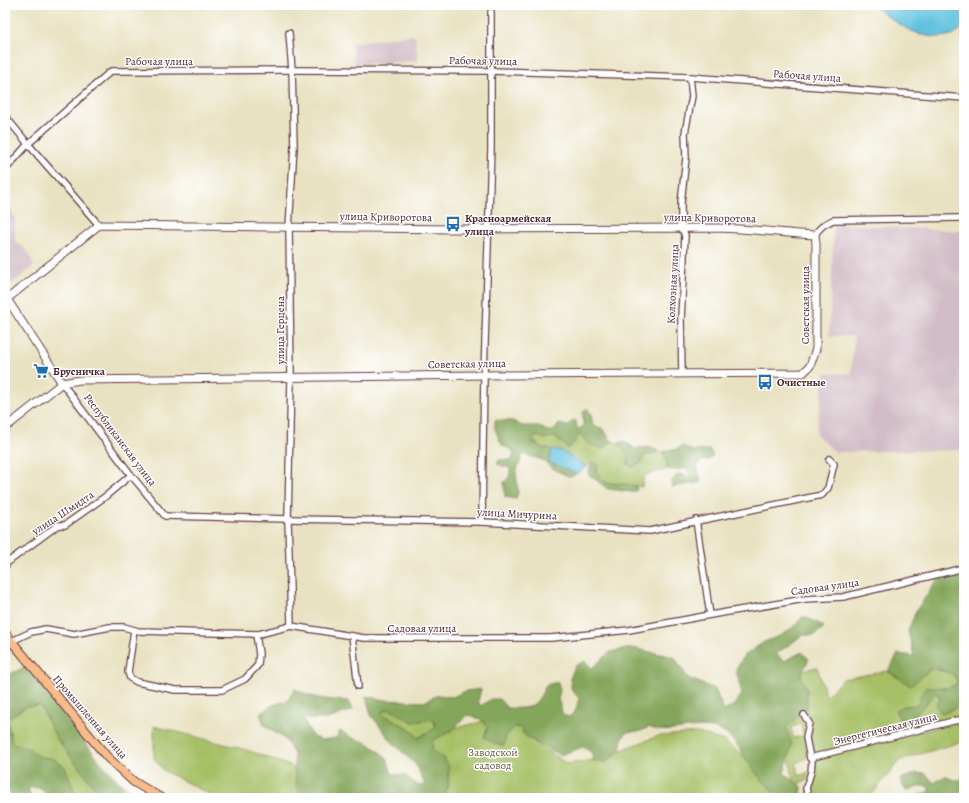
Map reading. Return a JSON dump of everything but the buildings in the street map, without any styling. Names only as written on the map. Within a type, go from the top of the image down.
[{"type":"main road","name":"Промышленная улица","points":[[5,633],[107,756],[134,782],[161,798]]},
{"type":"street","points":[[482,522],[484,375],[491,148],[491,12]]},
{"type":"street","name":"улица Герцена","points":[[289,33],[292,70],[294,147],[289,227],[291,378],[288,519],[291,626]]},
{"type":"street","name":"Рабочая улица","points":[[5,170],[28,144],[111,71],[491,71],[690,77],[964,98]]},
{"type":"street","name":"Колхозная улица","points":[[682,374],[681,327],[685,235],[682,227],[681,203],[686,158],[685,133],[692,96],[690,77]]},
{"type":"street","points":[[5,116],[99,225],[6,298]]},
{"type":"street","points":[[815,235],[818,229],[824,224],[833,220],[959,218]]},
{"type":"street","name":"улица Криворотова","points":[[99,225],[489,229],[682,227],[753,229],[789,234],[815,235]]},
{"type":"street","name":"Советская улица","points":[[62,382],[100,379],[803,373],[810,366],[816,349],[815,235]]},
{"type":"street","name":"Республиканская улица","points":[[6,298],[62,382],[131,476],[165,516]]},
{"type":"street","points":[[5,428],[62,382]]},
{"type":"street","name":"улица Мичурина","points":[[165,516],[482,522],[650,531],[696,520],[822,495],[828,488],[834,464],[829,459]]},
{"type":"street","name":"улица Шмидта","points":[[5,566],[8,562],[58,525],[65,525],[131,476]]},
{"type":"street","points":[[696,520],[710,615]]},
{"type":"street","name":"Садовая улица","points":[[12,641],[31,632],[46,629],[74,634],[110,627],[124,627],[134,630],[256,634],[291,626],[364,638],[551,638],[630,630],[710,615],[805,600],[844,597],[964,568]]},
{"type":"street","points":[[134,630],[128,672],[130,678],[137,682],[175,690],[222,690],[245,679],[258,665],[259,654],[256,634]]},
{"type":"street","points":[[352,636],[358,686]]},
{"type":"street","points":[[804,715],[809,723],[806,738],[812,761],[811,772],[806,788],[808,798]]},
{"type":"street","name":"Энергетическая улица","points":[[810,758],[957,720],[964,722]]},
{"type":"shaded area","points":[[409,35],[415,36],[418,61],[354,64],[352,43]]},
{"type":"shaded area","points":[[8,204],[15,218],[15,242],[23,247],[29,254],[34,266],[5,289],[5,205]]},
{"type":"shaded area","points":[[834,224],[964,231],[964,450],[835,452],[816,434],[825,373],[851,374],[854,336],[829,336]]},
{"type":"green space","points":[[587,408],[591,414],[593,426],[602,428],[612,441],[604,449],[587,443],[583,437],[578,435],[575,442],[568,449],[556,437],[544,438],[536,436],[532,441],[542,448],[549,448],[552,450],[549,462],[574,473],[575,475],[570,477],[551,468],[543,460],[523,454],[516,472],[518,492],[516,499],[505,497],[504,482],[509,476],[510,468],[497,464],[499,460],[512,460],[514,454],[512,450],[502,445],[495,429],[495,420],[513,421],[522,426],[539,426],[547,431],[554,431],[559,424],[567,426],[573,420],[576,421],[577,429],[583,427],[583,412]]},
{"type":"green space","points":[[578,435],[583,437],[588,443],[604,449],[612,441],[618,443],[628,455],[640,464],[645,455],[656,453],[656,450],[663,452],[667,462],[667,469],[644,476],[642,487],[606,483],[596,471],[592,462],[587,467],[560,450],[542,448],[532,440],[536,436],[544,438],[556,437],[559,442],[575,442]]},
{"type":"green space","points":[[625,441],[635,449],[648,447],[656,450],[657,453],[645,455],[640,464],[632,467],[628,464],[628,455],[618,443]]},
{"type":"green space","points":[[682,446],[692,451],[710,450],[713,456],[709,460],[700,461],[697,466],[701,482],[672,487],[671,482],[678,474],[690,476],[687,468],[674,470],[667,469],[667,462],[663,452],[671,449],[676,450]]},
{"type":"green space","points":[[592,462],[597,463],[598,467],[596,471],[606,483],[636,486],[637,490],[632,492],[608,489],[588,474]]},
{"type":"green space","points":[[964,574],[964,694],[962,694],[956,708],[942,714],[936,705],[941,697],[934,693],[920,710],[902,723],[895,710],[904,706],[918,705],[919,698],[926,687],[948,688],[958,683],[953,674],[932,667],[911,686],[888,671],[898,654],[914,656],[908,631],[916,611],[940,576]]},
{"type":"green space","points":[[803,616],[824,627],[815,635],[803,635],[776,654],[784,661],[802,652],[809,659],[801,675],[807,691],[807,707],[786,728],[792,744],[784,773],[802,787],[801,798],[781,798],[753,769],[731,738],[719,730],[701,727],[656,730],[649,727],[641,731],[627,732],[622,739],[620,751],[605,763],[594,761],[591,752],[583,747],[560,755],[527,737],[521,728],[515,727],[506,736],[504,746],[495,744],[484,737],[488,726],[480,719],[468,715],[453,730],[432,741],[433,751],[444,758],[449,767],[448,788],[442,798],[302,798],[296,785],[294,754],[285,739],[264,725],[260,714],[272,705],[287,701],[295,689],[308,695],[321,698],[349,701],[353,710],[327,719],[303,719],[313,737],[322,740],[336,738],[340,731],[352,738],[368,743],[387,758],[392,774],[404,775],[419,786],[425,785],[416,765],[392,742],[371,715],[366,696],[385,700],[424,702],[438,695],[452,697],[466,691],[481,689],[478,701],[481,706],[491,699],[499,699],[507,708],[522,708],[528,707],[536,702],[546,685],[558,682],[560,690],[558,699],[563,715],[569,717],[576,710],[579,698],[572,691],[570,679],[575,666],[585,661],[592,668],[610,652],[632,648],[674,657],[688,678],[715,689],[724,711],[734,705],[742,694],[736,670],[744,656],[764,642],[782,635],[796,625]],"holes":[[[389,709],[413,722],[433,719],[436,727],[418,738],[410,729],[380,713]]]},
{"type":"green space","points":[[26,667],[101,763],[123,786],[110,798],[103,798],[57,739],[40,705],[25,707],[7,719],[12,743],[28,747],[37,756],[54,759],[65,767],[76,796],[75,798],[49,798],[40,787],[28,788],[31,798],[12,798],[8,790],[5,791],[5,676]]},
{"type":"green space","points":[[817,667],[826,696],[843,679],[886,671],[910,684],[932,669],[964,676],[964,717],[811,755],[808,732],[811,723],[806,712],[801,671]]},
{"type":"green space","points":[[40,705],[57,739],[103,798],[75,798],[76,796],[54,759],[37,756],[28,747],[12,743],[7,719],[25,707]]},
{"type":"green space","name":"Заводской садовод","points":[[389,708],[413,722],[433,719],[436,727],[425,735],[519,713],[523,734],[567,764],[598,759],[658,736],[698,733],[724,741],[741,754],[769,784],[776,798],[448,798],[420,737],[418,738],[410,729],[380,713]]},
{"type":"green space","points":[[799,709],[803,717],[807,758],[796,763],[799,776],[809,772],[806,781],[795,784],[788,756],[785,729]],"holes":[[[801,724],[804,736],[793,738],[791,727]]]},
{"type":"green space","points":[[958,722],[964,730],[964,741],[900,760],[869,798],[809,798],[808,791],[817,759]]},
{"type":"green space","points":[[154,726],[247,750],[293,767],[304,798],[217,798],[164,771],[154,758]]},
{"type":"green space","points":[[917,773],[926,774],[934,783],[945,776],[957,780],[964,778],[964,790],[960,793],[951,795],[951,798],[911,798],[929,792],[929,786],[905,790],[900,779]]},
{"type":"green space","points":[[123,786],[125,786],[146,798],[110,798]]},
{"type":"water","points":[[872,5],[964,5],[964,27],[956,33],[940,37],[919,34],[889,18]]},
{"type":"water","points":[[552,450],[560,450],[587,467],[577,474],[549,462]]},
{"type":"place","name":"Красноармейская улица","points":[[453,224]]},
{"type":"place","name":"Брусничка","points":[[41,371]]},
{"type":"place","name":"Очистные","points":[[765,382]]}]
